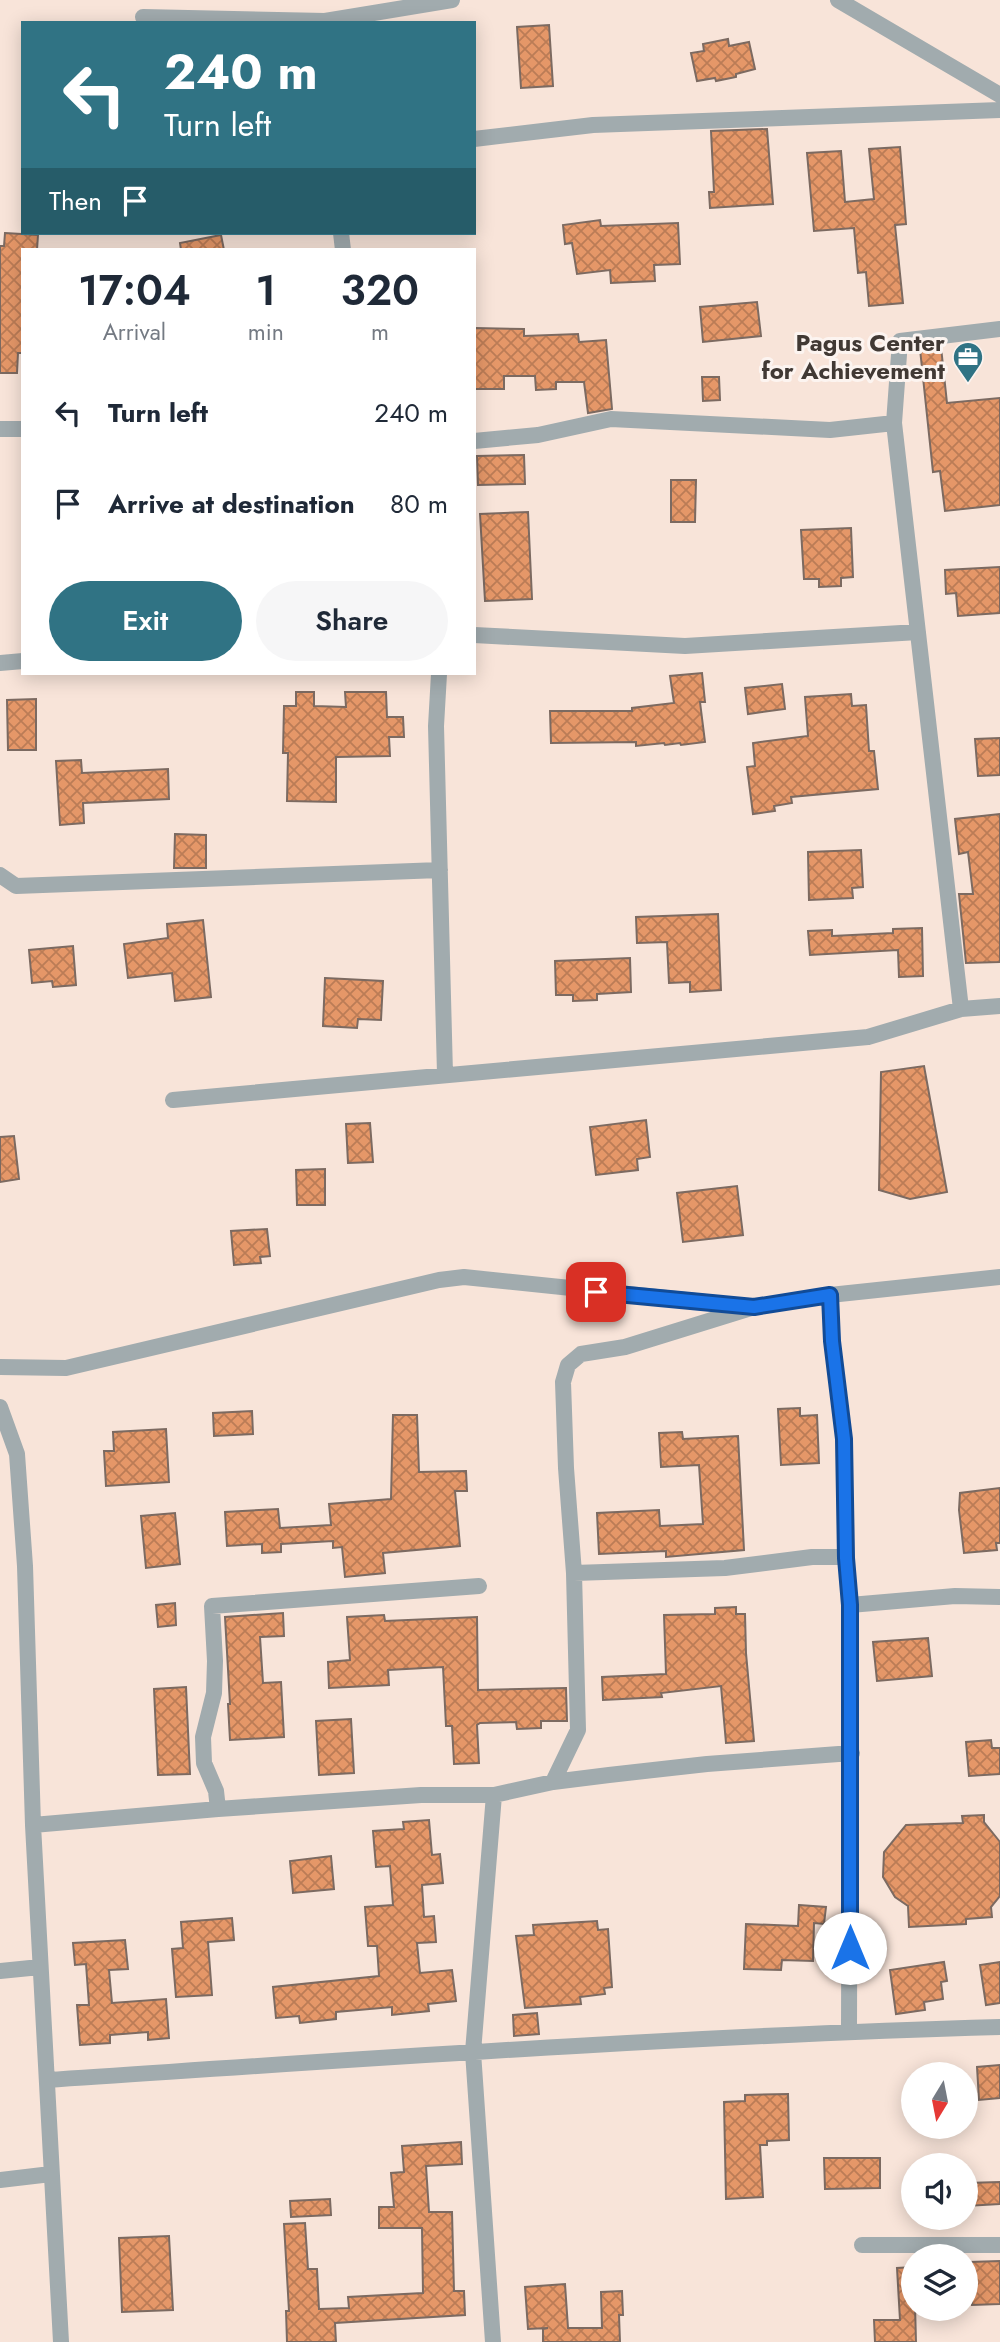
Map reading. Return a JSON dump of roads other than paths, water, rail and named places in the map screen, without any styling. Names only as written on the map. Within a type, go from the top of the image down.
[{"type":"street","points":[[328,21],[364,7],[453,0]]},
{"type":"street","points":[[838,0],[1000,95]]},
{"type":"street","points":[[143,17],[289,21]]},
{"type":"street","points":[[476,139],[593,125],[1000,110]]},
{"type":"street","points":[[961,1009],[894,423],[900,341],[1000,328]]},
{"type":"street","points":[[476,441],[538,435],[611,419],[830,430],[894,423]]},
{"type":"street","points":[[0,429],[21,429]]},
{"type":"street","points":[[476,635],[685,646],[918,632]]},
{"type":"street","points":[[0,663],[21,661]]},
{"type":"street","points":[[439,675],[436,726],[445,1074]]},
{"type":"street","points":[[0,875],[16,886],[440,870]]},
{"type":"street","points":[[173,1100],[868,1037],[961,1009],[1000,1006]]},
{"type":"street","points":[[0,1367],[66,1368],[439,1280],[464,1277],[754,1307]]},
{"type":"street","points":[[553,1782],[578,1730],[574,1573],[563,1382],[568,1365],[581,1354],[625,1347],[754,1307],[830,1295],[1000,1277]]},
{"type":"street","points":[[830,1295],[832,1341],[844,1439],[846,1558],[850,1605],[852,1753],[849,2032]]},
{"type":"street","points":[[0,1407],[17,1454],[25,1566],[33,1825],[61,2342]]},
{"type":"street","points":[[574,1573],[725,1568],[812,1558],[846,1558]]},
{"type":"street","points":[[218,1809],[216,1791],[204,1763],[203,1737],[214,1693],[212,1606],[479,1586]]},
{"type":"street","points":[[850,1605],[955,1596],[1000,1597]]},
{"type":"street","points":[[33,1825],[421,1795],[494,1795],[553,1782],[707,1764],[852,1753]]},
{"type":"street","points":[[493,2342],[474,2052],[494,1795]]},
{"type":"street","points":[[0,1971],[40,1967]]},
{"type":"street","points":[[47,2080],[474,2052],[849,2032],[1000,2027]]},
{"type":"street","points":[[0,2180],[51,2174]]},
{"type":"street","points":[[862,2245],[1000,2245]]},
{"type":"place","name":"Pagus Center for Achievement","points":[[968,384]]}]
